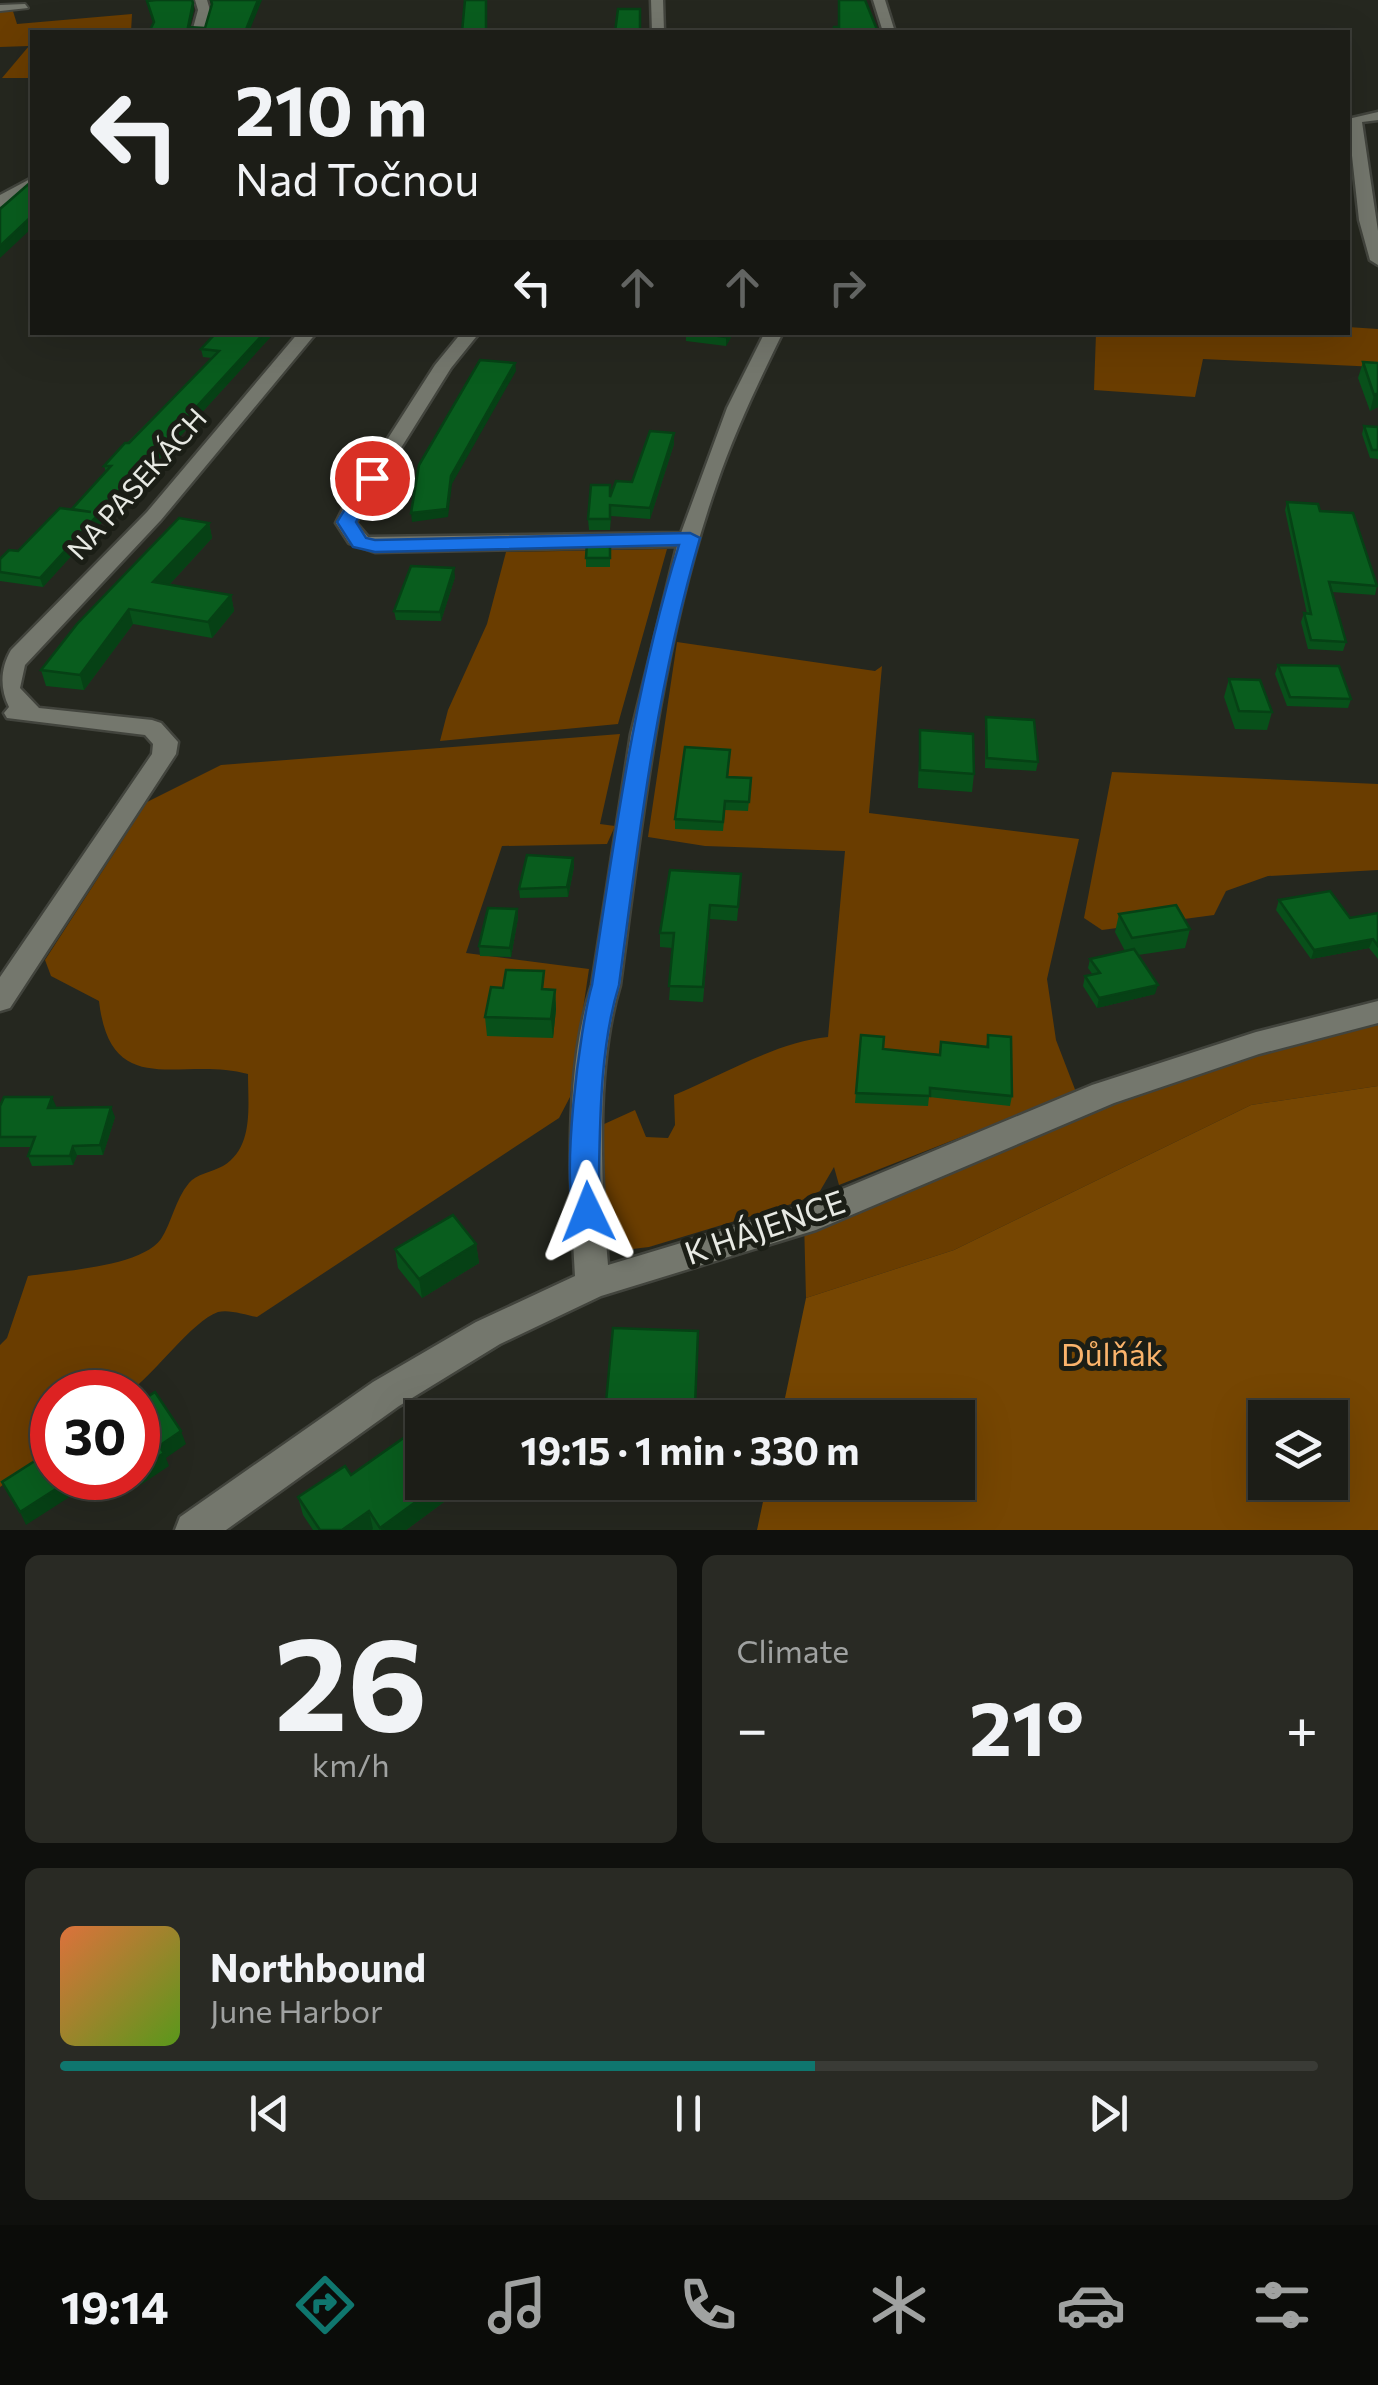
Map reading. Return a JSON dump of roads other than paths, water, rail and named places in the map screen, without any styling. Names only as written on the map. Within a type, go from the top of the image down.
[{"type":"street","points":[[199,30],[204,10],[201,0]]},
{"type":"street","points":[[656,0],[658,30]]},
{"type":"street","points":[[878,0],[889,30]]},
{"type":"street","points":[[1378,116],[1355,120],[1365,205],[1378,260]]},
{"type":"street","points":[[0,202],[30,183]]},
{"type":"street","name":"NA PASEKÁCH","points":[[31,714],[10,698],[3,676],[154,516],[306,335]]},
{"type":"street","points":[[469,335],[444,364],[346,522],[360,542],[375,546],[690,538]]},
{"type":"street","points":[[593,1284],[585,1176],[596,1016],[606,985],[642,735],[665,622],[724,433],[773,335]]},
{"type":"street","points":[[0,711],[152,728],[166,742],[164,754],[0,1000]]},
{"type":"street","name":"K HÁJENCE","points":[[194,1530],[386,1394],[488,1333],[593,1284],[804,1220],[1102,1094],[1256,1043],[1378,1012]]},
{"type":"lane","points":[[0,8],[25,6]]},
{"type":"park label","name":"Důlňák","points":[[1112,1355]]}]
